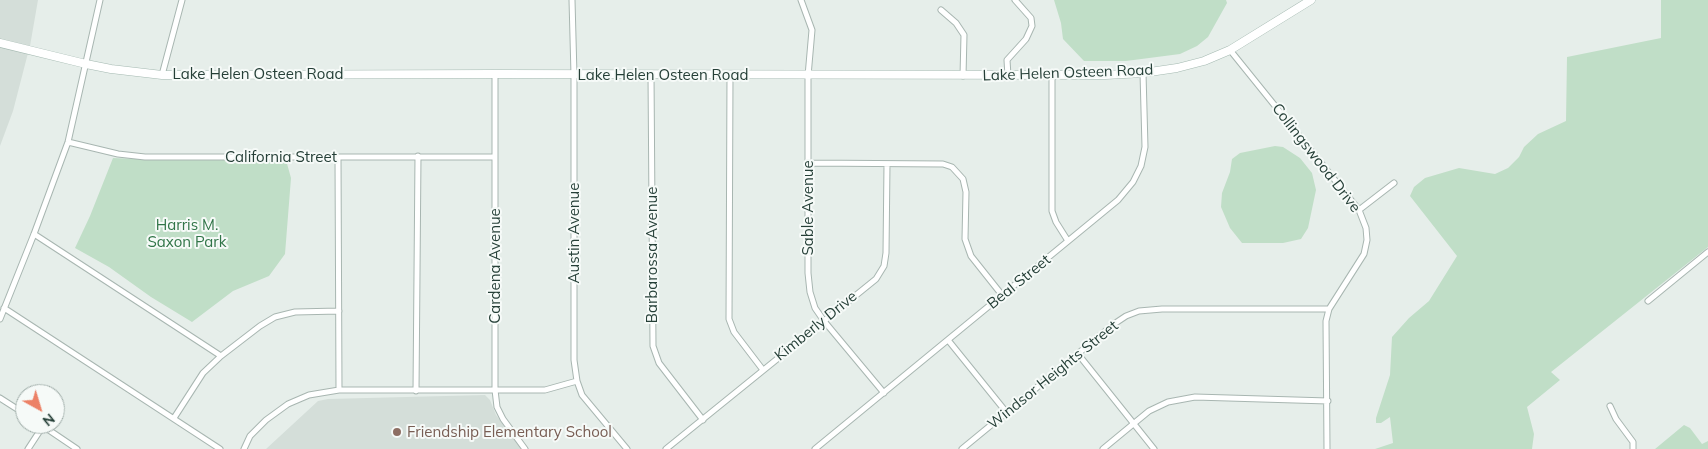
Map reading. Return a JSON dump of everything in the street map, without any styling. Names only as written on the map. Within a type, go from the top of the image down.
[{"type":"street","points":[[0,319],[68,142],[100,0]]},
{"type":"street","points":[[162,75],[182,0]]},
{"type":"street","name":"Austin Avenue","points":[[572,0],[574,75],[574,360],[577,381],[582,395],[627,449]]},
{"type":"street","name":"Sable Avenue","points":[[801,0],[812,30],[808,76],[810,292],[815,308],[884,393]]},
{"type":"street","points":[[1008,76],[1006,60],[1026,39],[1032,26],[1031,18],[1015,0]]},
{"type":"street","name":"Lake Helen Osteen Road","points":[[0,43],[111,69],[162,75],[730,74],[808,76],[1052,76],[1143,73],[1177,68],[1204,61],[1230,50],[1311,0]]},
{"type":"street","points":[[941,10],[956,24],[964,35],[963,76]]},
{"type":"street","name":"Collingswood Drive","points":[[1230,50],[1358,210],[1366,228],[1367,240],[1364,254],[1329,309],[1326,321],[1328,449]]},
{"type":"street","name":"Beal Street","points":[[815,449],[1118,200],[1133,182],[1142,166],[1145,147],[1143,73]]},
{"type":"street","name":"Cardena Avenue","points":[[495,74],[497,407],[510,431],[524,449]]},
{"type":"street","name":"Barbarossa Avenue","points":[[651,74],[654,346],[659,363],[703,420]]},
{"type":"street","points":[[730,74],[730,319],[734,332],[763,370]]},
{"type":"street","points":[[1052,76],[1052,211],[1056,222],[1068,241]]},
{"type":"street","name":"California Street","points":[[68,142],[118,154],[145,157],[495,157]]},
{"type":"street","points":[[338,156],[339,390]]},
{"type":"street","points":[[416,391],[418,156]]},
{"type":"street","points":[[808,163],[944,164],[952,167],[963,179],[966,192],[965,239],[971,256],[1002,295]]},
{"type":"street","name":"Kimberly Drive","points":[[666,449],[876,278],[884,266],[886,253],[887,164]]},
{"type":"street","points":[[1358,210],[1394,183]]},
{"type":"street","points":[[34,234],[221,356]]},
{"type":"street","points":[[1648,301],[1708,252]]},
{"type":"street","points":[[4,308],[220,449]]},
{"type":"street","name":"Windsor Heights Street","points":[[962,449],[1114,324],[1126,316],[1139,311],[1162,309],[1329,309]]},
{"type":"street","points":[[174,418],[203,373],[221,356],[260,326],[275,317],[295,312],[339,311]]},
{"type":"street","points":[[948,340],[1007,413]]},
{"type":"street","points":[[1078,354],[1154,449]]},
{"type":"street","points":[[244,449],[250,436],[266,420],[288,404],[309,395],[339,390],[545,390],[577,381]]},
{"type":"street","points":[[1102,449],[1149,411],[1168,402],[1195,397],[1328,401]]},
{"type":"street","points":[[0,398],[15,408]]},
{"type":"street","points":[[1610,406],[1616,419],[1633,442],[1633,449]]},
{"type":"street","points":[[28,449],[36,434]]},
{"type":"street","points":[[55,434],[78,449]]},
{"type":"shaded area","points":[[0,0],[38,0],[30,46],[0,39]]},
{"type":"shaded area","points":[[0,46],[28,53],[13,111],[0,146]]},
{"type":"shaded area","name":"Friendship Elementary School","points":[[485,395],[490,400],[496,415],[522,449],[266,449],[318,401],[328,399]]},
{"type":"green space","points":[[1054,0],[1226,0],[1227,3],[1208,37],[1197,46],[1180,54],[1126,61],[1084,61],[1063,39],[1061,23]]},
{"type":"green space","points":[[1661,0],[1708,0],[1708,247],[1551,372],[1560,380],[1527,407],[1534,434],[1532,449],[1375,449],[1393,443],[1390,417],[1381,423],[1376,423],[1390,375],[1392,337],[1409,318],[1429,301],[1457,256],[1410,196],[1414,187],[1425,178],[1459,168],[1495,174],[1508,168],[1519,157],[1524,147],[1538,134],[1566,121],[1567,57],[1661,38]]},
{"type":"green space","points":[[1275,146],[1283,147],[1300,158],[1312,173],[1316,190],[1308,228],[1301,239],[1283,243],[1242,243],[1230,228],[1221,207],[1222,193],[1230,172],[1232,159],[1240,153]]},
{"type":"green space","name":"Harris M. Saxon Park","points":[[113,158],[286,160],[291,178],[285,254],[269,276],[233,291],[192,322],[151,297],[109,267],[75,248]]},
{"type":"green space","points":[[1684,425],[1690,428],[1702,444],[1708,441],[1708,449],[1655,449]]},
{"type":"place","name":"Friendship Elementary School","points":[[397,432]]}]
